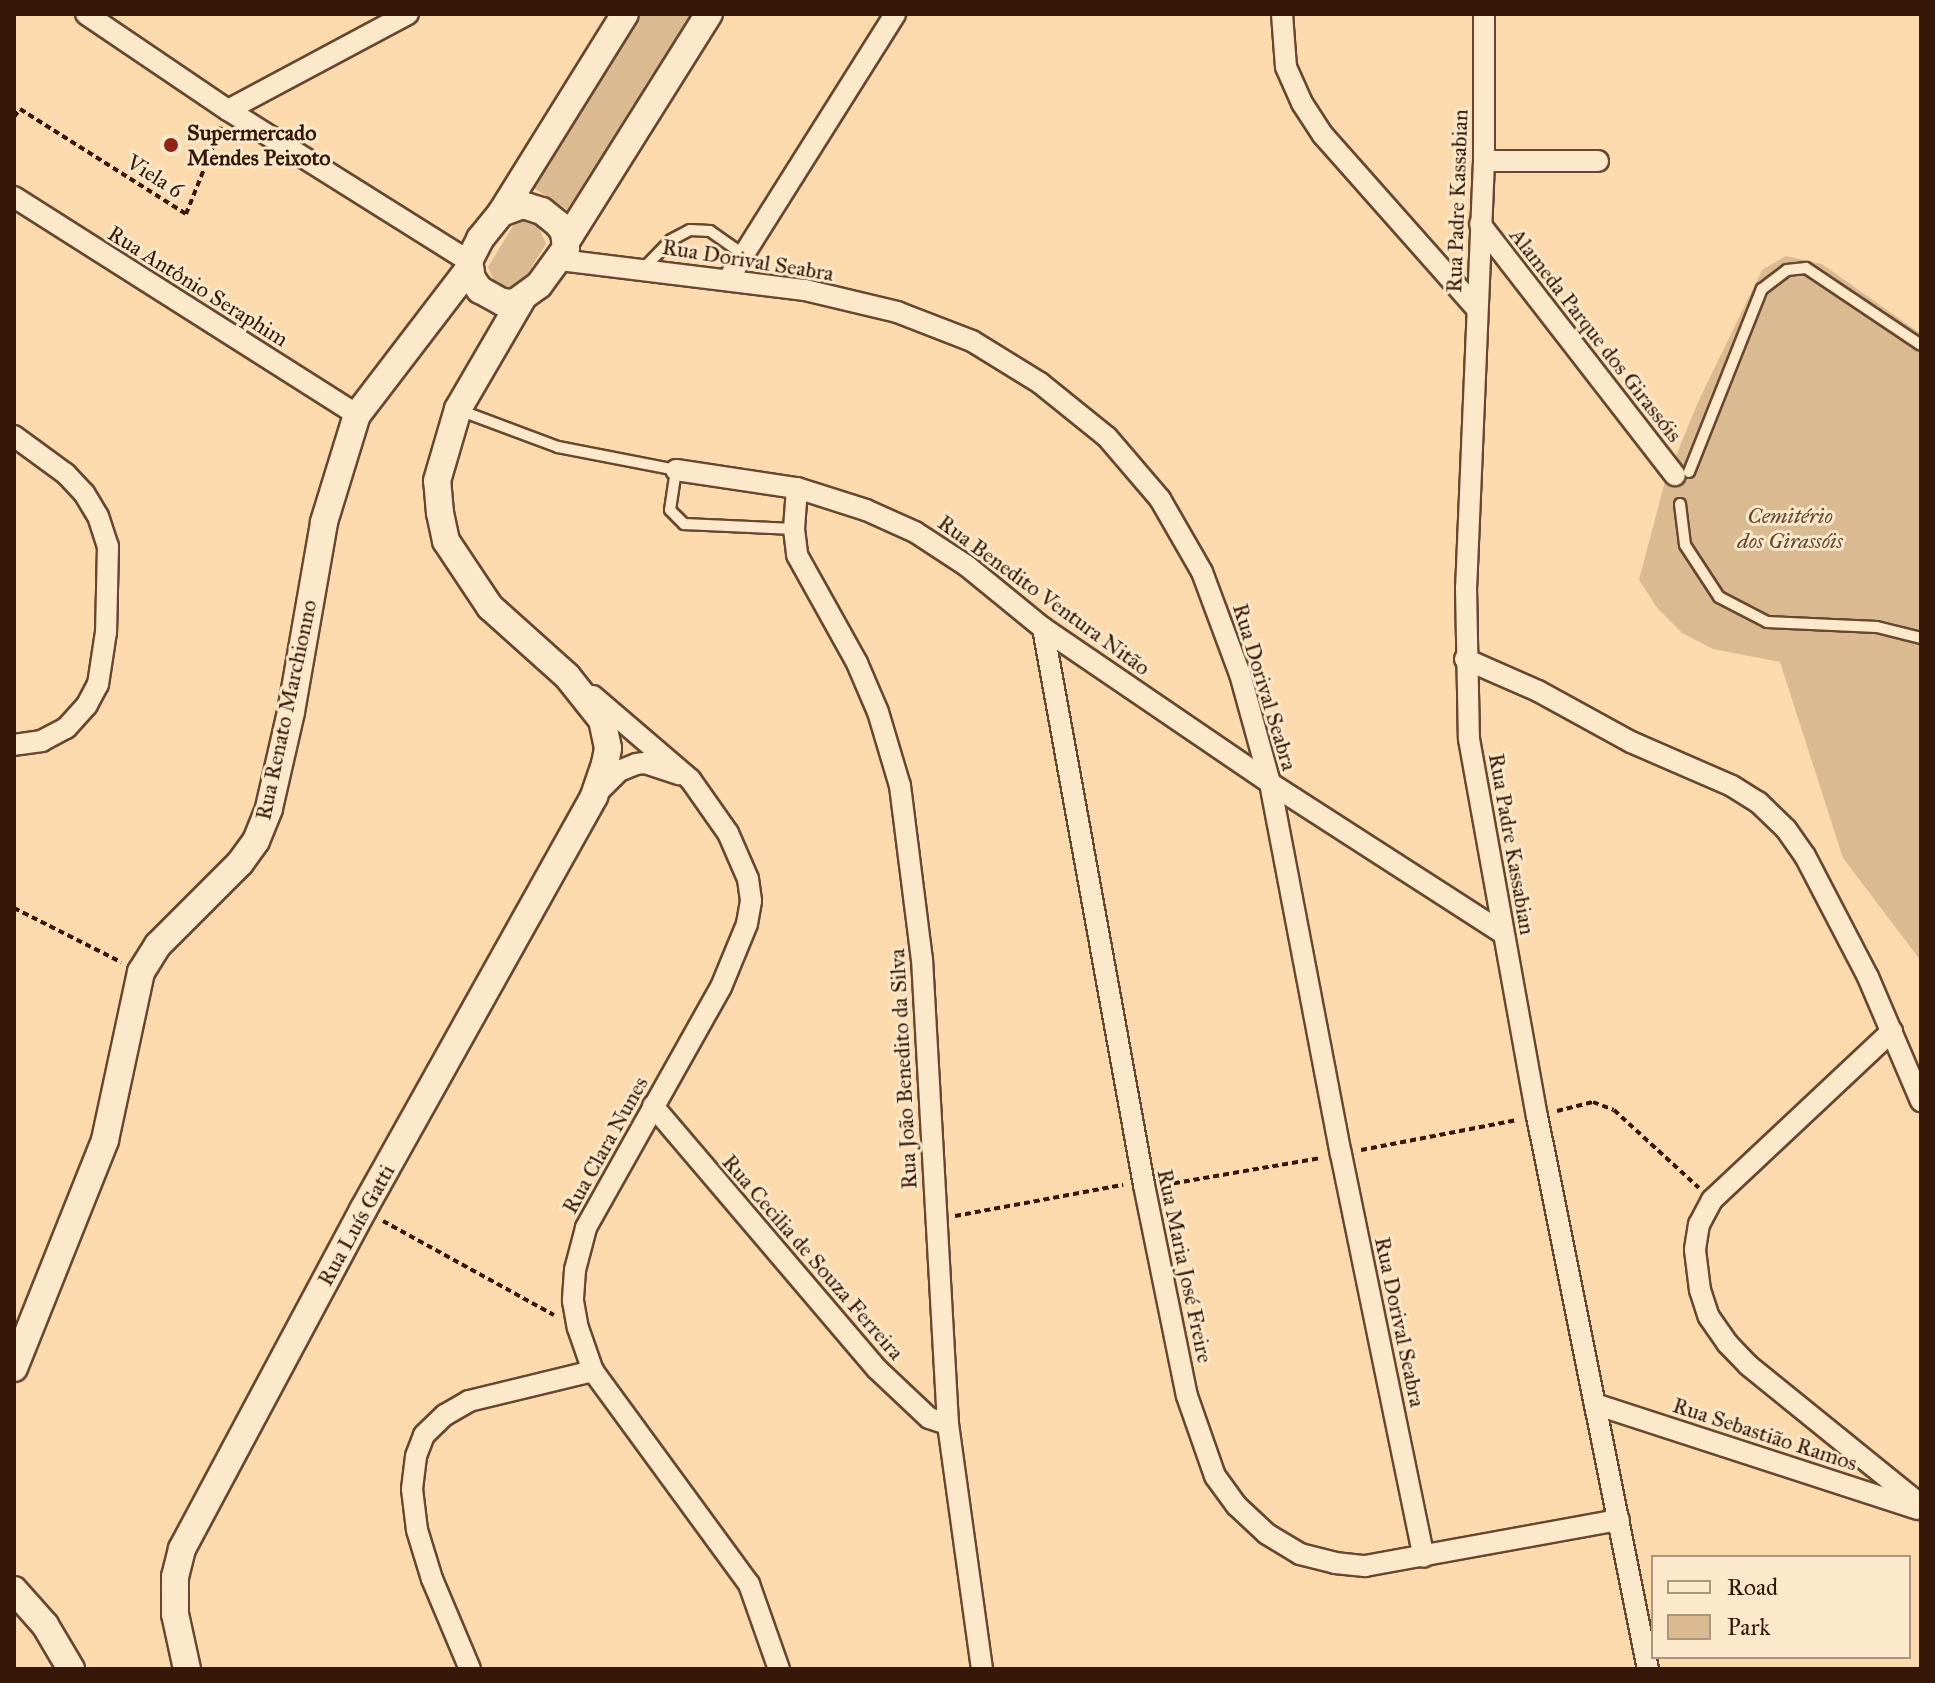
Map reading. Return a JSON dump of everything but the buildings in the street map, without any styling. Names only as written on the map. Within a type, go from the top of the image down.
[{"type":"street","points":[[86,14],[469,266],[480,290],[491,297],[514,303],[522,299],[563,250],[709,14]]},
{"type":"street","points":[[228,110],[408,14]]},
{"type":"street","points":[[469,266],[480,239],[501,213],[625,14]]},
{"type":"street","points":[[729,278],[895,14]]},
{"type":"street","points":[[1282,14],[1286,67],[1302,103],[1323,135],[1477,309]]},
{"type":"street","name":"Rua Padre Kassabian","points":[[1484,14],[1484,161],[1465,659],[1469,739],[1503,933],[1648,1669]]},
{"type":"street","points":[[1484,161],[1598,161]]},
{"type":"street","name":"Rua Antônio Seraphim","points":[[14,197],[357,415]]},
{"type":"street","points":[[501,213],[523,205],[542,211],[558,224],[563,250]]},
{"type":"street","name":"Alameda Parque dos Girassóis","points":[[1480,224],[1682,473]]},
{"type":"street","name":"Rua Dorival Seabra","points":[[563,250],[643,269],[805,290],[897,312],[972,341],[1040,383],[1107,437],[1160,499],[1202,572],[1240,674],[1270,783],[1341,1154],[1424,1557]]},
{"type":"street","name":"Rua Renato Marchionno","points":[[14,1368],[105,1140],[141,972],[158,945],[240,863],[256,841],[269,808],[291,712],[324,522],[357,415],[469,266]]},
{"type":"street","name":"Rua Luís Gatti","points":[[187,1669],[175,1614],[175,1577],[182,1549],[363,1210],[594,796],[605,764],[606,734],[602,720],[567,676],[490,607],[446,541],[437,481],[458,409],[522,299]]},
{"type":"street","points":[[14,436],[66,474],[84,493],[98,516],[108,546],[106,632],[98,684],[87,705],[66,728],[42,741],[14,745]]},
{"type":"street","name":"Rua Benedito Ventura Nitão","points":[[676,470],[797,488],[866,510],[915,532],[967,566],[1043,628],[1270,783],[1503,933]]},
{"type":"street","name":"Rua João Benedito da Silva","points":[[797,488],[794,529],[797,555],[804,573],[857,663],[878,712],[900,786],[922,959],[948,1424],[982,1669]]},
{"type":"street","name":"Rua Maria José Freire","points":[[1043,628],[1144,1185],[1199,1438],[1215,1476],[1237,1506],[1267,1534],[1300,1554],[1335,1563],[1365,1566],[1619,1520]]},
{"type":"street","points":[[1465,659],[1538,691],[1631,742],[1732,786],[1758,802],[1786,829],[1805,856],[1892,1031],[1921,1101]]},
{"type":"street","name":"Rua Clara Nunes","points":[[567,676],[690,779],[728,833],[748,879],[751,901],[747,924],[721,987],[586,1228],[575,1270],[573,1301],[578,1328],[593,1371],[749,1584],[779,1669]]},
{"type":"street","name":"Rua Luís Gatti","points":[[594,796],[619,771],[636,764],[663,768],[690,779]]},
{"type":"street","points":[[1892,1031],[1712,1200],[1699,1224],[1695,1250],[1700,1290],[1709,1317],[1727,1343],[1748,1365],[1921,1507]]},
{"type":"street","name":"Rua Cecilia de Souza Ferreira","points":[[653,1106],[877,1369],[917,1409],[929,1418],[948,1424]]},
{"type":"street","points":[[470,1669],[432,1579],[417,1530],[412,1489],[416,1456],[424,1435],[445,1415],[469,1401],[593,1371]]},
{"type":"street","name":"Rua Sebastião Ramos","points":[[1595,1404],[1921,1507]]},
{"type":"street","points":[[14,1590],[45,1625],[71,1669]]},
{"type":"lane","points":[[643,269],[671,240],[690,230],[710,231],[744,255]]},
{"type":"lane","points":[[1682,473],[1762,289],[1787,270],[1806,268],[1921,345]]},
{"type":"lane","name":"Rua Benedito Ventura Nitão","points":[[458,409],[558,447],[676,470]]},
{"type":"lane","points":[[676,470],[670,510],[684,524],[794,529]]},
{"type":"lane","points":[[1680,504],[1685,545],[1719,597],[1767,622],[1877,627],[1921,638]]},
{"type":"path","name":"Viela 6","points":[[14,117],[20,109],[186,214],[228,110]]},
{"type":"path","points":[[14,908],[141,972]]},
{"type":"path","points":[[363,1210],[578,1328]]},
{"type":"green space","points":[[629,14],[694,14],[569,211],[523,181]]},
{"type":"green space","points":[[519,216],[536,221],[546,244],[516,292],[505,291],[495,283],[488,267]]},
{"type":"green space","name":"Cemitério dos Girassóis","points":[[1786,256],[1822,264],[1921,334],[1921,961],[1843,858],[1780,662],[1713,649],[1682,633],[1658,609],[1639,580],[1664,485],[1698,402],[1762,270]]},
{"type":"place","name":"Supermercado Mendes Peixoto","points":[[171,145]]}]
